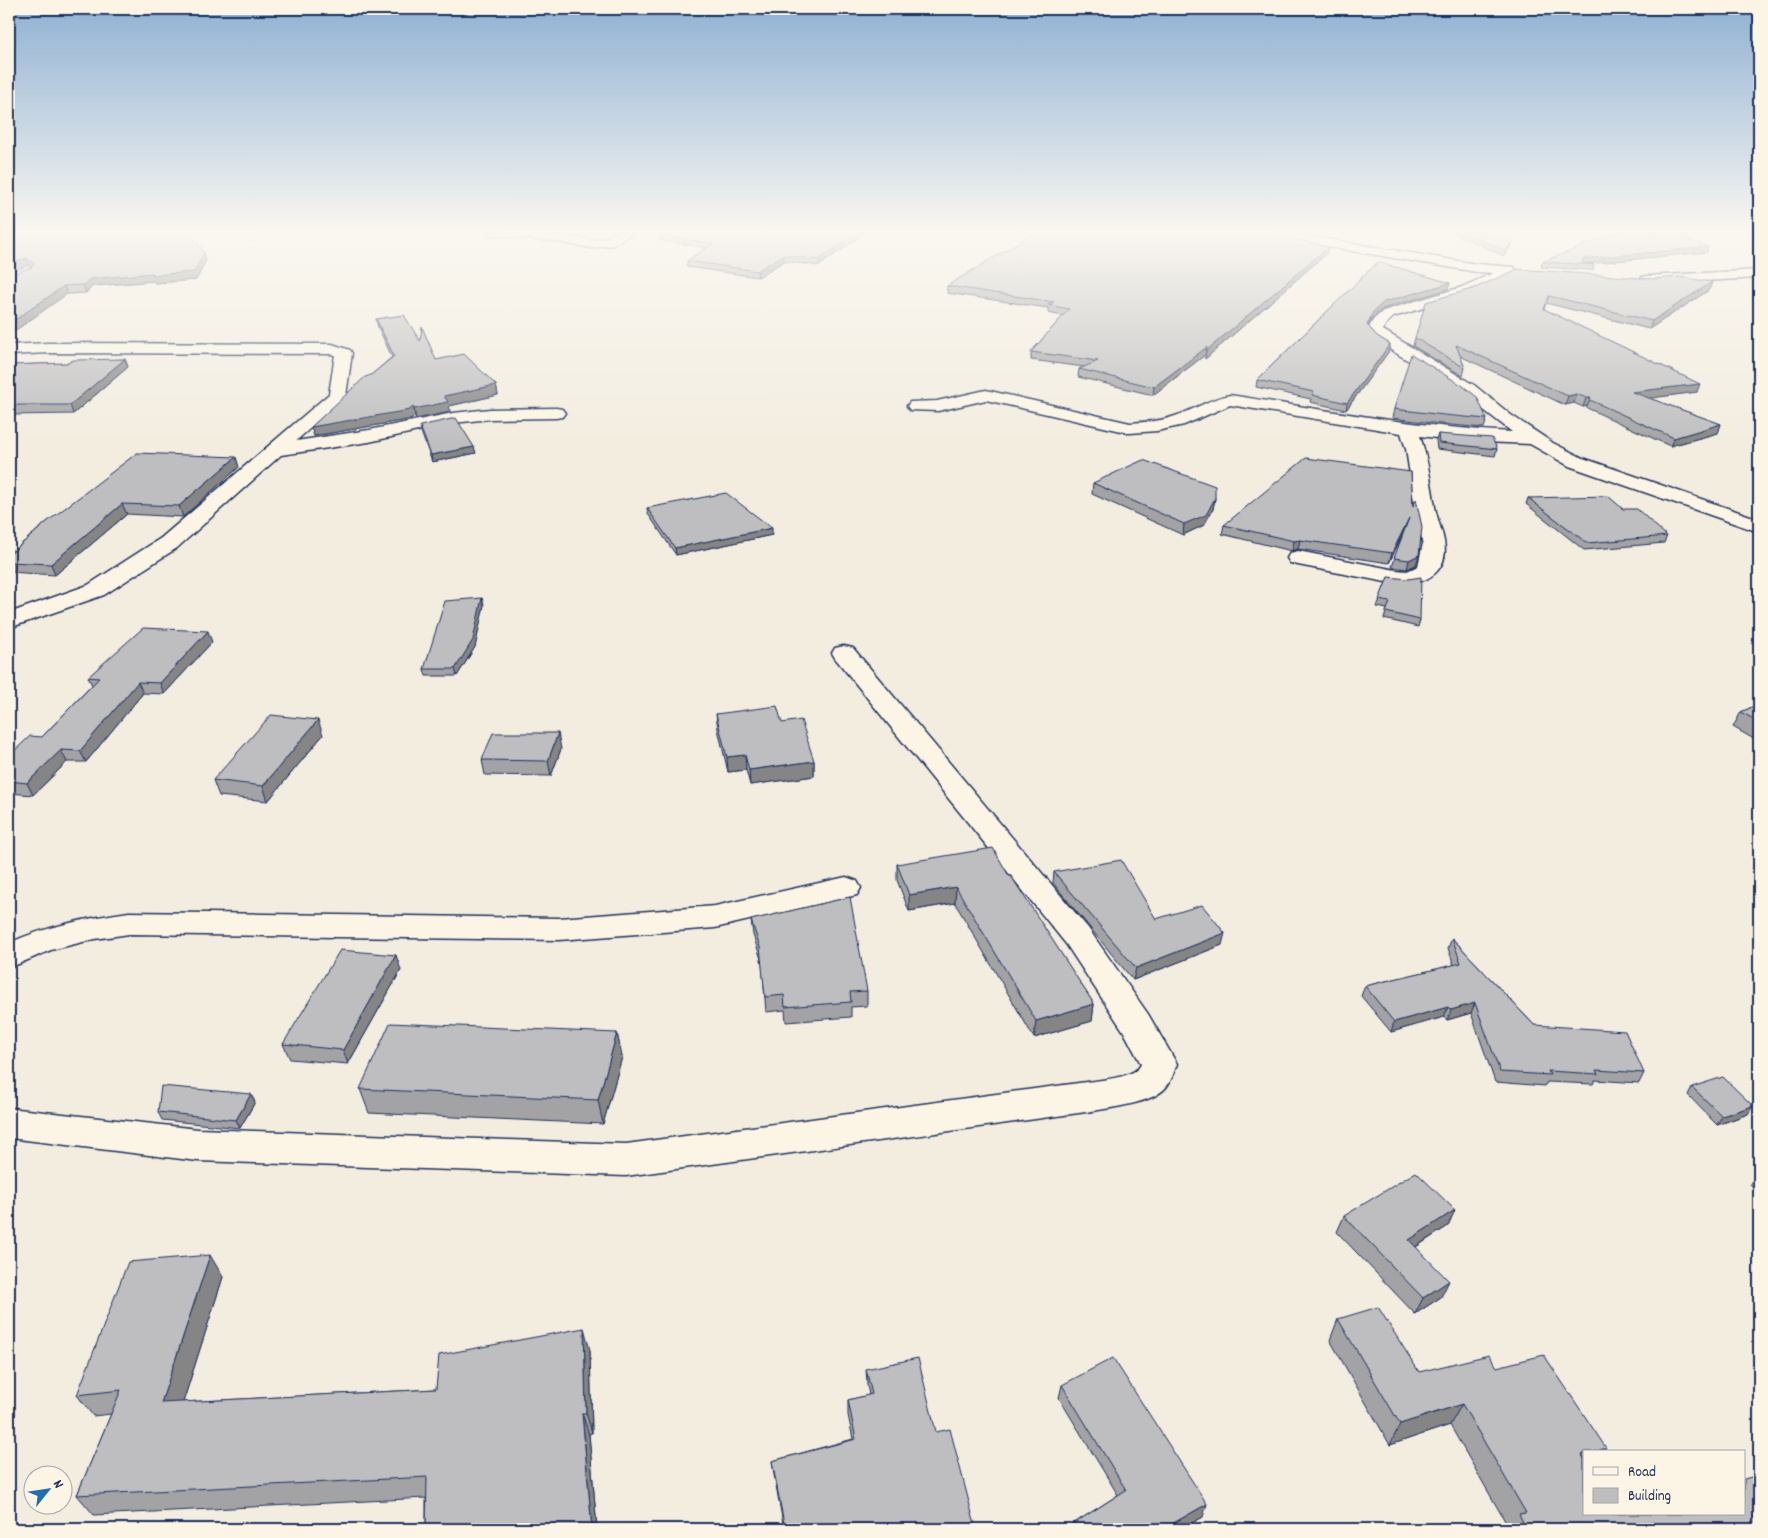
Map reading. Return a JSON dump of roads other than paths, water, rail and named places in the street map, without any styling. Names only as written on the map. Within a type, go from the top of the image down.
[{"type":"street","points":[[1423,303],[1388,314],[1378,323],[1375,331],[1382,338],[1468,389],[1534,439],[1576,462],[1759,526]]},
{"type":"street","points":[[9,350],[48,348],[332,349],[344,353],[337,396],[168,543],[96,590],[9,621]]},
{"type":"street","points":[[916,406],[938,406],[986,395],[1130,428],[1184,419],[1222,401],[1230,400],[1461,435],[1534,439]]},
{"type":"street","points":[[276,450],[369,436],[453,418],[490,414],[556,413]]},
{"type":"street","points":[[1298,558],[1396,577],[1410,578],[1426,571],[1431,565],[1434,543],[1426,514],[1415,449],[1408,428]]},
{"type":"street","points":[[9,1123],[198,1145],[626,1160],[1086,1097],[1138,1087],[1154,1077],[1159,1064],[1136,1023],[1077,936],[844,653]]},
{"type":"street","points":[[9,956],[42,940],[95,928],[129,923],[559,929],[715,917],[846,888]]}]
